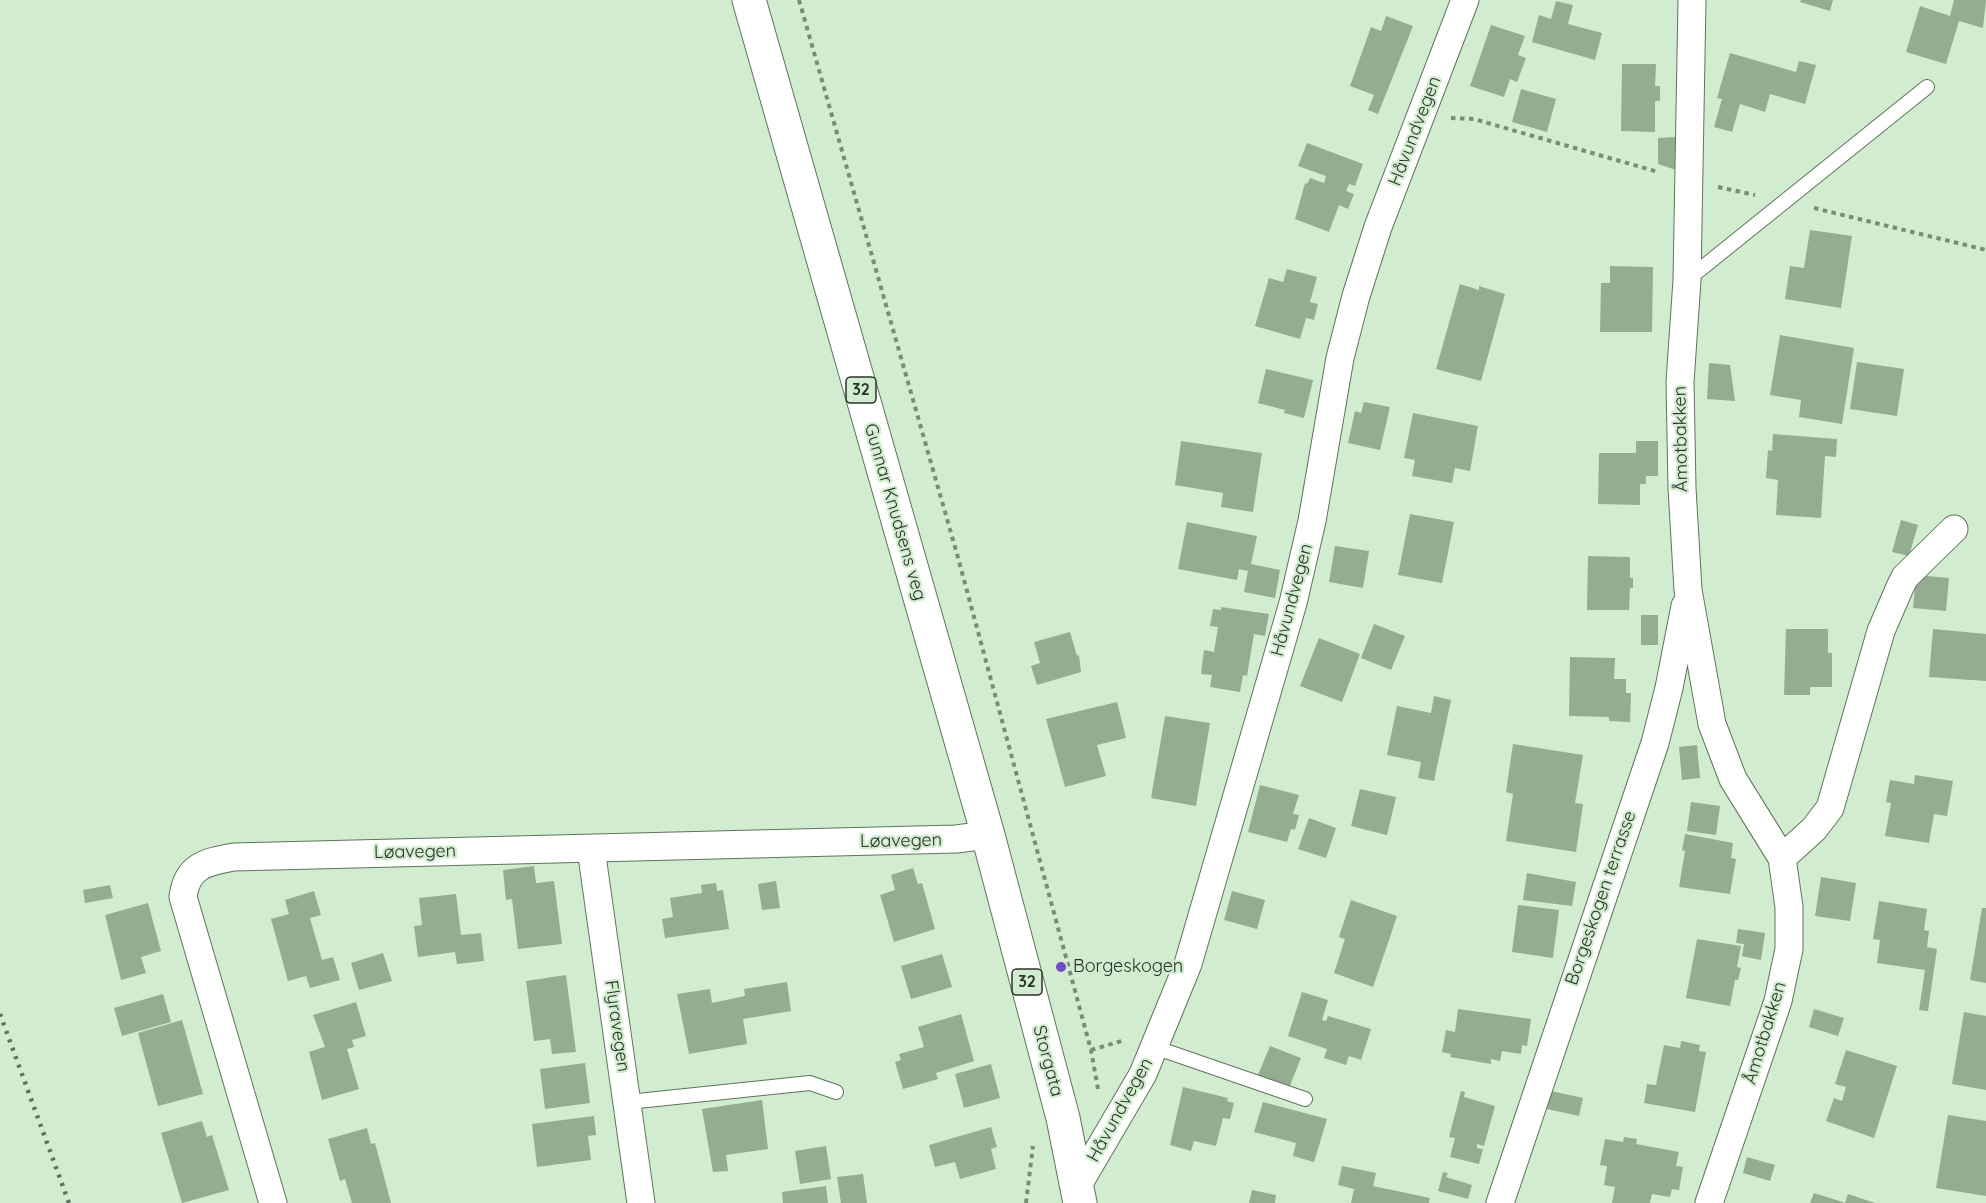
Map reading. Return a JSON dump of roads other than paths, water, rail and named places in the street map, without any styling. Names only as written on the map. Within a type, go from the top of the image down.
[{"type":"main road","name":"Gunnar Knudsens veg","points":[[749,0],[972,781]]},
{"type":"main road","name":"Storgata","points":[[972,781],[1063,1118],[1079,1194]]},
{"type":"street","name":"Håvundvegen","points":[[1079,1194],[1143,1074],[1188,964],[1293,603],[1312,521],[1340,358],[1356,296],[1378,226],[1465,0]]},
{"type":"street","name":"Åmotbakken","points":[[1692,0],[1687,280],[1680,382],[1682,488],[1688,590],[1712,724],[1733,779],[1782,858],[1790,907],[1789,949],[1782,980],[1767,1034],[1709,1203]]},
{"type":"street","points":[[1782,858],[1814,830],[1830,808],[1881,631],[1905,577],[1954,529]]},
{"type":"street","name":"Borgeskogen terrasse","points":[[1500,1203],[1654,743],[1669,688],[1688,590]]},
{"type":"street","name":"Løavegen","points":[[273,1203],[183,897],[185,882],[202,863],[234,856],[956,839],[988,835]]},
{"type":"street","name":"Flyravegen","points":[[591,849],[641,1203]]},
{"type":"lane","points":[[1687,280],[1927,87]]},
{"type":"lane","points":[[1154,1047],[1305,1099]]},
{"type":"lane","points":[[628,1102],[810,1083],[836,1092]]},
{"type":"railway","points":[[0,1014],[69,1203]]},
{"type":"place","name":"Borgeskogen","points":[[1061,967]]}]
